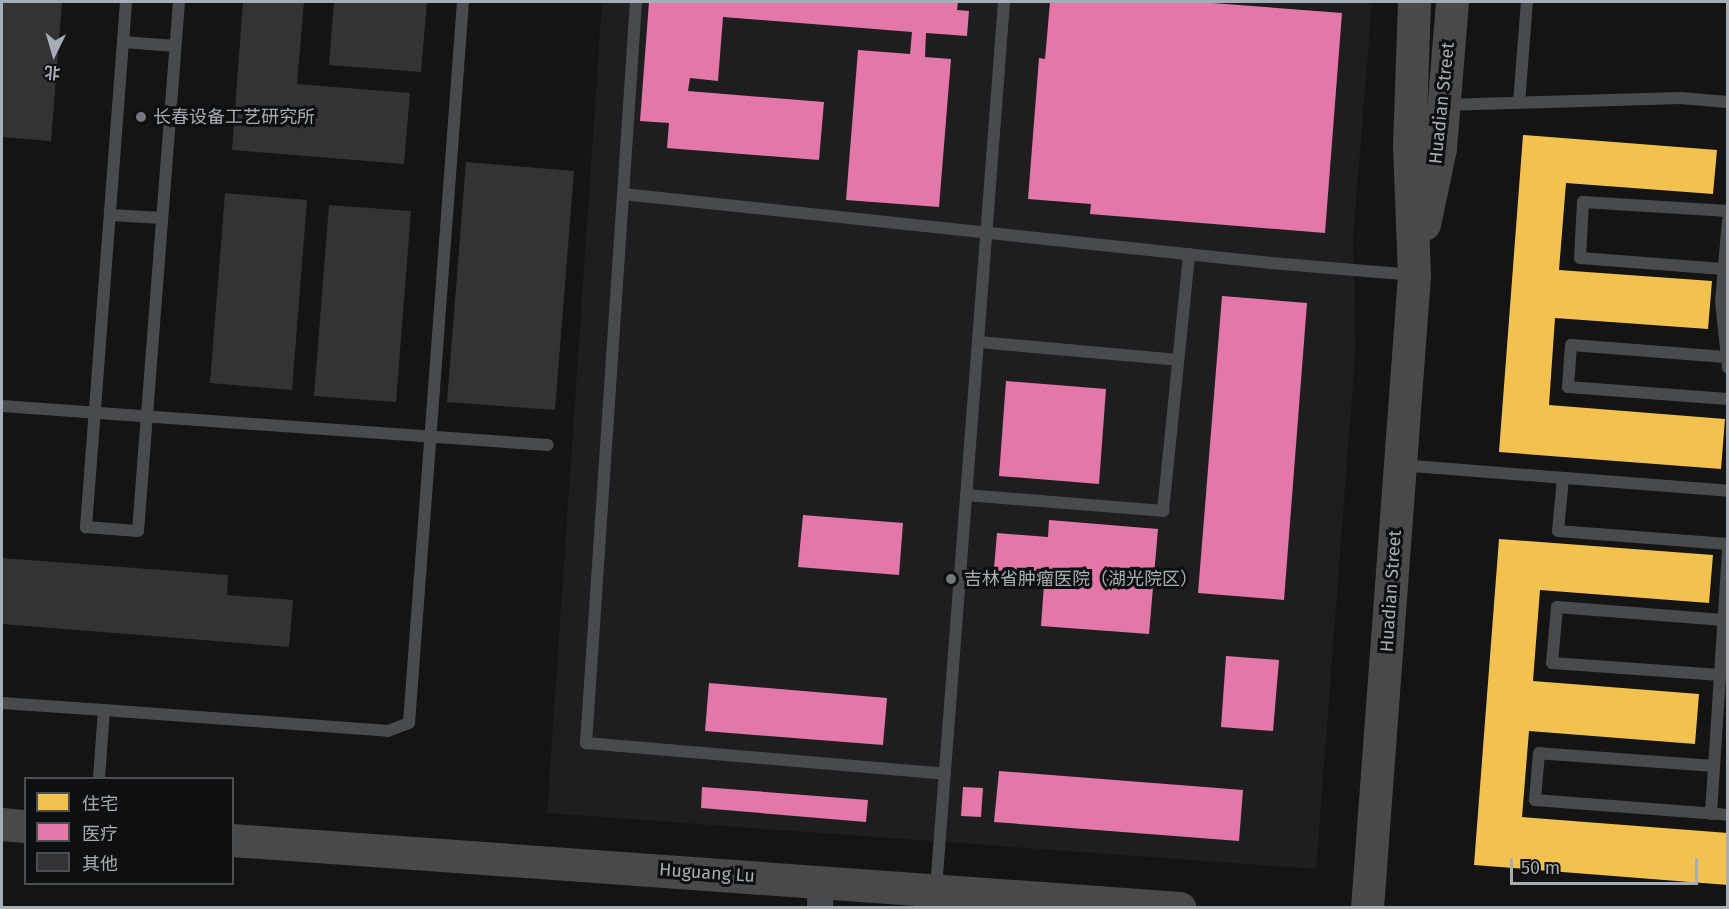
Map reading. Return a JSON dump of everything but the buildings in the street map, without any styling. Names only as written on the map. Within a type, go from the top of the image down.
[{"type":"street","name":"Huadian Street","points":[[1367,908],[1414,276],[1409,146],[1414,2]]},
{"type":"street","name":"Huadian Street","points":[[1414,276],[1440,148],[1452,2]]},
{"type":"street","points":[[2,825],[24,826]]},
{"type":"street","name":"Huguang Lu","points":[[234,840],[821,894],[936,889],[1066,903],[1180,908]]},
{"type":"lane","points":[[126,2],[86,527],[138,531],[179,2]]},
{"type":"lane","points":[[2,703],[388,731],[409,723],[463,2]]},
{"type":"lane","points":[[636,2],[586,743],[945,774]]},
{"type":"lane","points":[[936,889],[1004,2]]},
{"type":"lane","points":[[1519,103],[1527,2]]},
{"type":"lane","points":[[123,42],[175,46]]},
{"type":"lane","points":[[1443,105],[1680,98],[1728,102]]},
{"type":"lane","points":[[623,194],[1414,276]]},
{"type":"lane","points":[[1723,269],[1580,258],[1583,202],[1728,211]]},
{"type":"lane","points":[[110,215],[162,218]]},
{"type":"lane","points":[[1728,220],[1721,301],[1726,363],[1571,345],[1568,387],[1728,399]]},
{"type":"lane","points":[[966,495],[1163,511],[1189,254]]},
{"type":"lane","points":[[978,342],[1178,360]]},
{"type":"lane","points":[[2,406],[548,445]]},
{"type":"lane","points":[[1400,465],[1728,491]]},
{"type":"lane","points":[[1563,478],[1558,531],[1728,544]]},
{"type":"lane","points":[[1711,814],[1728,552]]},
{"type":"lane","points":[[1720,675],[1552,663],[1557,607],[1723,620]]},
{"type":"lane","points":[[99,777],[104,710]]},
{"type":"lane","points":[[1714,766],[1539,753],[1535,800],[1728,815]]},
{"type":"shaded area","name":"吉林省肿瘤医院（湖光院区）","points":[[602,2],[1372,2],[1353,239],[1356,346],[1316,869],[547,813]]},
{"type":"place","name":"长春设备工艺研究所","points":[[141,117]]},
{"type":"place","name":"吉林省肿瘤医院（湖光院区）","points":[[951,579]]}]
